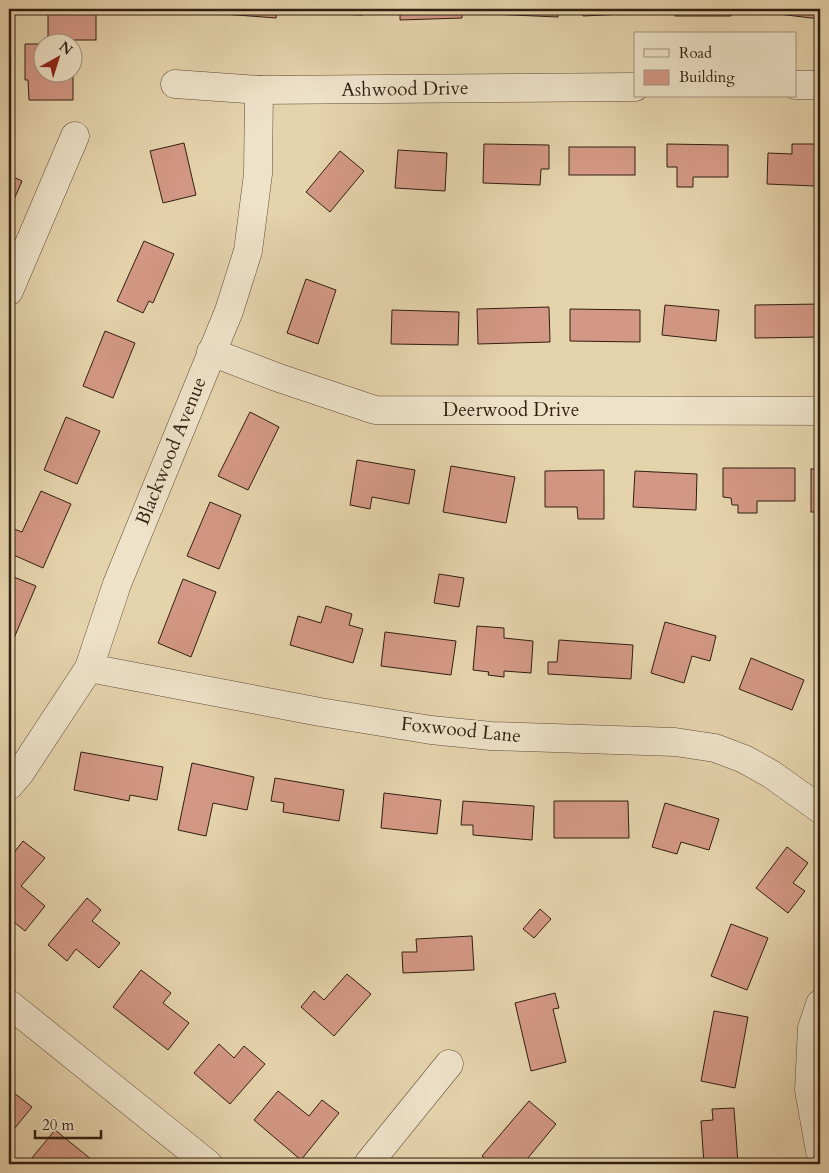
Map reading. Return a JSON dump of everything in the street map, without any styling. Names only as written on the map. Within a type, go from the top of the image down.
[{"type":"street","name":"Ashwood Drive","points":[[175,84],[259,90],[634,87]]},
{"type":"street","points":[[796,86],[820,85]]},
{"type":"street","name":"Blackwood Avenue","points":[[9,786],[20,773],[89,668],[117,584],[229,310],[248,251],[258,174],[259,90]]},
{"type":"street","points":[[9,291],[75,136]]},
{"type":"street","name":"Deerwood Drive","points":[[211,352],[279,378],[375,410],[820,411]]},
{"type":"street","name":"Foxwood Lane","points":[[89,668],[320,712],[431,730],[492,736],[675,742],[715,748],[744,759],[771,774],[820,810]]},
{"type":"street","points":[[9,1004],[208,1164]]},
{"type":"street","points":[[820,1004],[812,1028],[809,1090],[820,1150]]},
{"type":"street","points":[[368,1164],[449,1064]]},
{"type":"building","points":[[9,9],[28,9],[29,13],[9,14]]},
{"type":"building","points":[[48,9],[96,9],[96,40],[82,40],[82,32],[48,32]]},
{"type":"building","points":[[224,9],[277,9],[276,18],[223,14]]},
{"type":"building","points":[[302,9],[363,9],[363,15],[302,13]]},
{"type":"building","points":[[400,9],[462,9],[462,18],[400,20]]},
{"type":"building","points":[[490,9],[558,9],[558,17],[490,14]]},
{"type":"building","points":[[583,9],[646,9],[646,13],[583,16]]},
{"type":"building","points":[[675,9],[730,9],[731,16],[675,16]]},
{"type":"building","points":[[778,9],[820,9],[820,19],[778,14]]},
{"type":"building","points":[[25,44],[32,44],[32,82],[73,82],[73,100],[29,100],[28,80],[25,80]]},
{"type":"building","points":[[184,143],[196,195],[163,203],[150,151]]},
{"type":"building","points":[[484,144],[549,145],[549,169],[541,169],[540,185],[483,183]]},
{"type":"building","points":[[667,144],[728,145],[728,177],[693,177],[693,187],[677,187],[677,167],[667,167]]},
{"type":"building","points":[[792,144],[816,144],[815,166],[820,166],[820,182],[815,182],[815,186],[767,184],[768,153],[792,154]]},
{"type":"building","points":[[569,147],[635,147],[635,175],[569,175]]},
{"type":"building","points":[[398,150],[447,153],[445,191],[395,188]]},
{"type":"building","points":[[340,151],[364,171],[330,212],[306,192]]},
{"type":"building","points":[[9,175],[22,181],[9,211]]},
{"type":"building","points":[[144,241],[174,254],[153,303],[149,301],[143,313],[117,301]]},
{"type":"building","points":[[306,279],[336,290],[318,344],[287,333]]},
{"type":"building","points":[[820,304],[820,337],[755,338],[755,305]]},
{"type":"building","points":[[665,305],[719,310],[716,341],[662,335]]},
{"type":"building","points":[[549,307],[550,342],[478,344],[477,309]]},
{"type":"building","points":[[570,309],[640,310],[640,342],[570,341]]},
{"type":"building","points":[[392,310],[459,312],[458,345],[391,344]]},
{"type":"building","points":[[105,331],[135,343],[113,398],[83,386]]},
{"type":"building","points":[[250,412],[279,427],[248,490],[218,476]]},
{"type":"building","points":[[66,417],[100,431],[77,484],[44,470]]},
{"type":"building","points":[[357,460],[415,470],[409,504],[372,497],[370,509],[350,505]]},
{"type":"building","points":[[451,466],[515,477],[506,523],[443,512]]},
{"type":"building","points":[[723,468],[795,468],[795,501],[757,501],[757,513],[738,513],[738,505],[732,505],[731,498],[723,497]]},
{"type":"building","points":[[811,469],[820,469],[820,512],[811,512]]},
{"type":"building","points":[[604,470],[604,519],[578,519],[577,507],[545,507],[545,471]]},
{"type":"building","points":[[635,471],[697,474],[696,510],[633,507]]},
{"type":"building","points":[[41,491],[71,504],[43,568],[9,553],[9,542],[14,529],[22,532]]},
{"type":"building","points":[[210,502],[241,515],[219,569],[187,556]]},
{"type":"building","points":[[439,574],[464,578],[459,607],[434,603]]},
{"type":"building","points":[[9,575],[36,586],[9,650]]},
{"type":"building","points":[[183,579],[216,592],[191,657],[158,643]]},
{"type":"building","points":[[326,606],[352,614],[349,625],[363,629],[353,663],[290,645],[298,616],[321,623]]},
{"type":"building","points":[[665,622],[716,636],[710,661],[692,656],[684,683],[651,673]]},
{"type":"building","points":[[477,626],[504,628],[504,638],[533,641],[531,673],[504,671],[504,677],[488,675],[489,672],[473,670]]},
{"type":"building","points":[[385,632],[456,641],[451,675],[381,666]]},
{"type":"building","points":[[559,640],[633,645],[631,679],[548,674],[548,662],[557,662]]},
{"type":"building","points":[[751,658],[804,680],[792,710],[739,689]]},
{"type":"building","points":[[81,752],[163,767],[157,800],[130,795],[129,801],[74,790]]},
{"type":"building","points":[[192,763],[254,777],[247,810],[213,803],[206,836],[178,830]]},
{"type":"building","points":[[275,778],[344,790],[339,821],[283,812],[284,803],[271,801]]},
{"type":"building","points":[[384,793],[441,800],[437,834],[381,828]]},
{"type":"building","points":[[463,801],[534,806],[532,840],[473,835],[473,825],[461,825]]},
{"type":"building","points":[[554,801],[628,801],[629,838],[554,838]]},
{"type":"building","points":[[665,803],[719,819],[709,850],[681,842],[677,854],[652,847]]},
{"type":"building","points":[[23,841],[45,858],[21,886],[45,906],[25,931],[9,918],[9,859]]},
{"type":"building","points":[[787,847],[808,863],[793,883],[805,891],[788,913],[756,888]]},
{"type":"building","points":[[87,898],[101,910],[92,921],[120,943],[99,968],[76,949],[67,961],[48,945]]},
{"type":"building","points":[[540,909],[551,919],[534,938],[523,929]]},
{"type":"building","points":[[731,924],[768,938],[747,990],[711,976]]},
{"type":"building","points":[[472,936],[474,970],[403,973],[402,952],[417,952],[416,939]]},
{"type":"building","points":[[141,970],[171,993],[163,1003],[189,1023],[168,1050],[113,1007]]},
{"type":"building","points":[[347,974],[371,994],[334,1036],[301,1007],[314,991],[324,1000]]},
{"type":"building","points":[[555,993],[559,1008],[553,1009],[566,1062],[531,1071],[515,1003]]},
{"type":"building","points":[[714,1011],[748,1017],[735,1088],[701,1081]]},
{"type":"building","points":[[219,1044],[234,1058],[244,1046],[265,1064],[230,1104],[194,1073]]},
{"type":"building","points":[[9,1089],[32,1107],[10,1134],[9,1133]]},
{"type":"building","points":[[278,1091],[309,1116],[322,1100],[339,1113],[301,1160],[254,1120]]},
{"type":"building","points":[[529,1101],[556,1124],[523,1164],[492,1164],[482,1156]]},
{"type":"building","points":[[734,1108],[738,1164],[704,1164],[701,1121],[713,1120],[712,1109]]},
{"type":"building","points":[[55,1130],[97,1164],[37,1164],[31,1159]]}]
